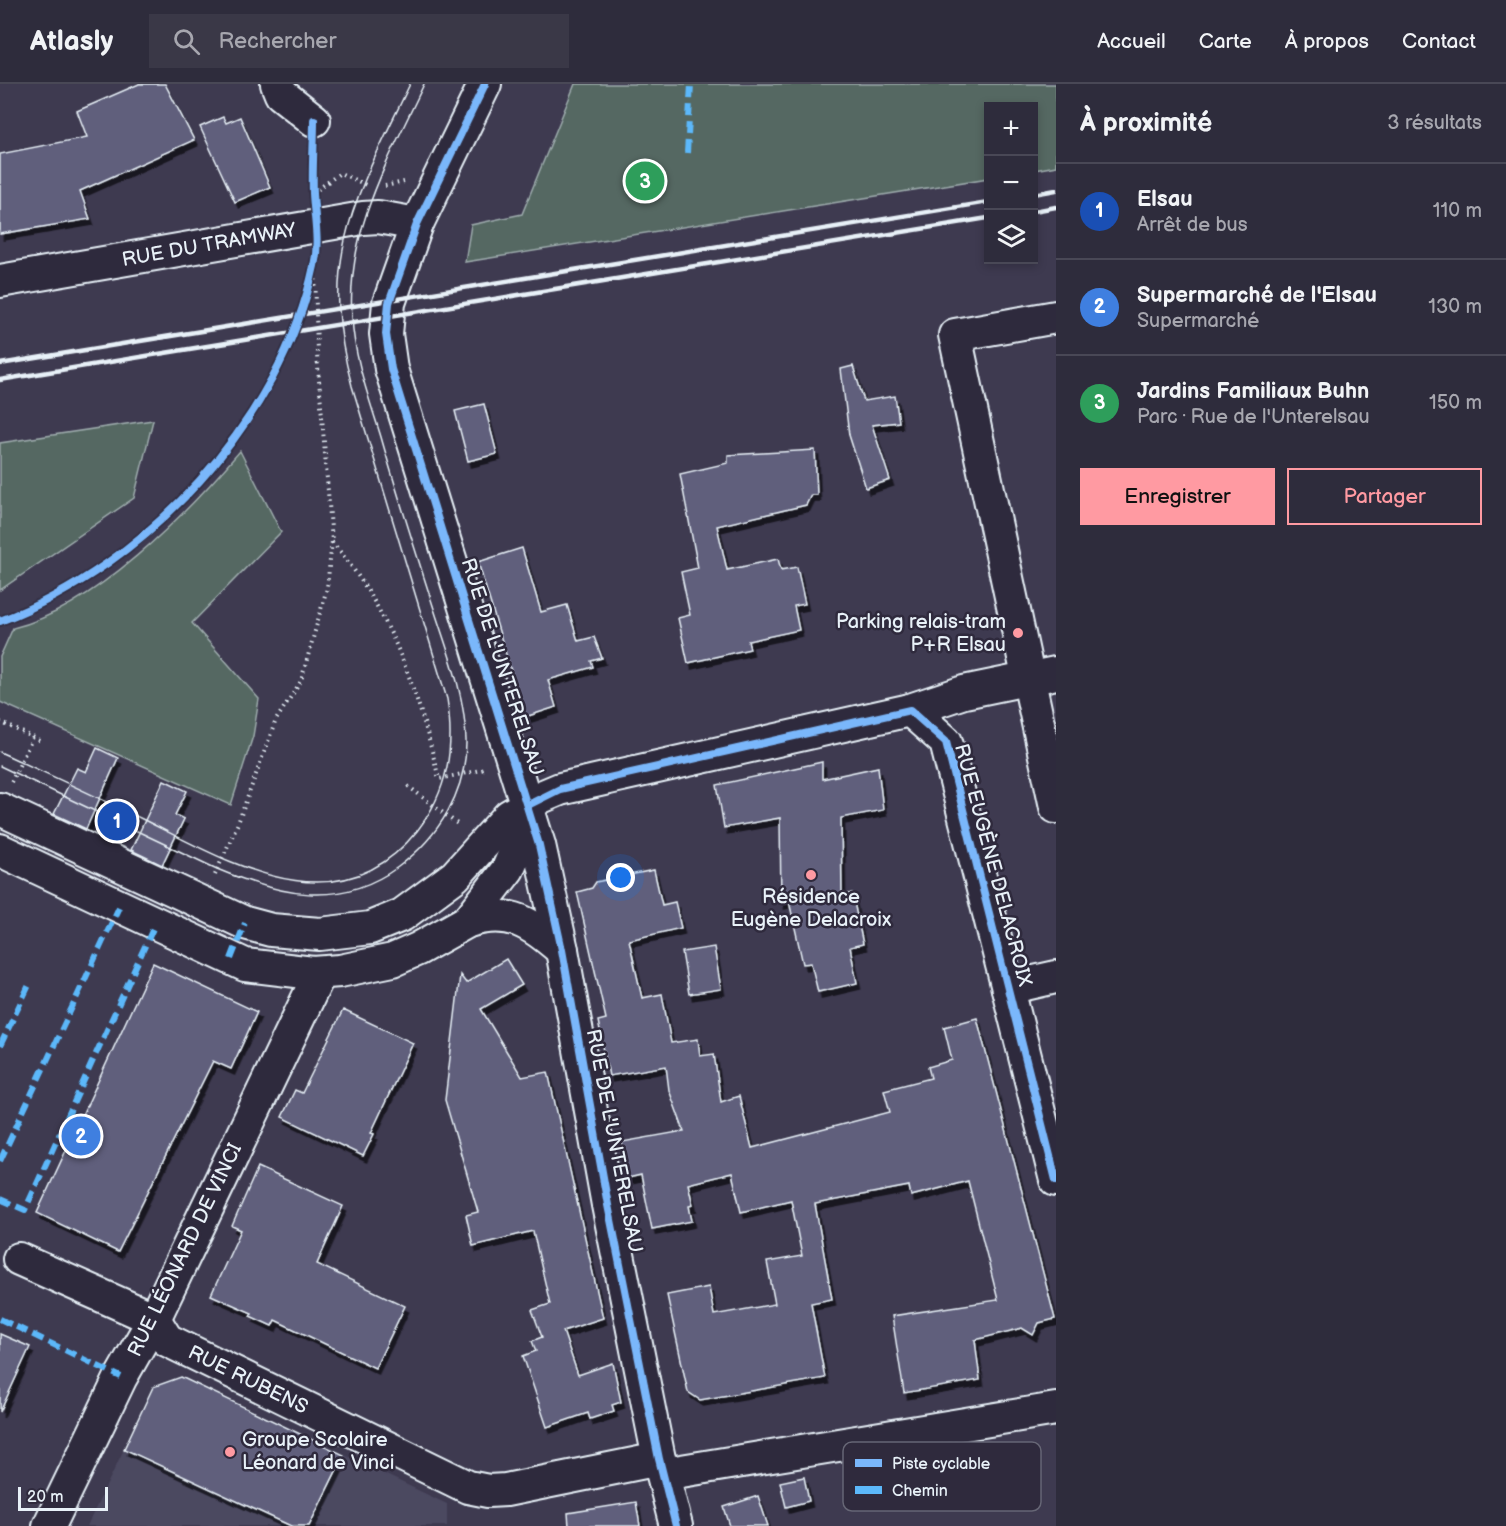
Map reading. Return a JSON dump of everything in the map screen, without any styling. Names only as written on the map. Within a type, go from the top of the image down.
[{"type":"street","points":[[276,84],[281,94],[314,120]]},
{"type":"street","name":"RUE DE L'UNTERELSAU","points":[[485,84],[417,224],[389,303],[386,334],[388,355],[528,805],[562,950],[608,1205],[661,1466],[676,1526]]},
{"type":"street","name":"RUE DU TRAMWAY","points":[[0,281],[378,217],[417,224]]},
{"type":"street","points":[[1056,317],[955,335],[1042,676],[1056,807]]},
{"type":"street","points":[[3,800],[202,904],[245,923],[271,930],[320,934],[370,928],[402,915],[455,876],[509,816],[560,789],[910,710],[964,692],[1042,676]]},
{"type":"street","name":"RUE EUGÈNE DELACROIX","points":[[910,710],[946,742],[1056,1180]]},
{"type":"street","points":[[468,921],[508,869],[517,848],[528,805]]},
{"type":"street","points":[[0,850],[245,965],[283,971],[320,973],[371,967],[418,949],[468,921],[490,914],[507,915],[539,931],[562,950]]},
{"type":"street","name":"RUE LÉONARD DE VINCI","points":[[49,1526],[121,1377],[154,1319],[320,973]]},
{"type":"street","points":[[1008,988],[1056,977]]},
{"type":"street","points":[[19,1259],[154,1319]]},
{"type":"street","name":"RUE RUBENS","points":[[154,1319],[167,1340],[468,1487],[488,1491],[1056,1409]]},
{"type":"path","points":[[313,182],[316,226]]},
{"type":"path","points":[[202,904],[234,831],[276,720],[301,681],[327,588],[332,541],[316,355],[315,263]]},
{"type":"path","points":[[332,541],[369,590],[396,640],[420,707],[439,779]]},
{"type":"path","points":[[0,722],[43,742]]},
{"type":"path","points":[[3,800],[33,737]]},
{"type":"path","points":[[226,829],[234,831]]},
{"type":"shaded area","name":"Groupe Scolaire Léonard de Vinci","points":[[181,1377],[447,1504],[447,1526],[87,1526],[124,1449]]},
{"type":"green space","points":[[575,84],[1056,84],[1056,166],[1038,169],[1038,102],[984,102],[984,179],[465,262],[471,225],[522,214]]},
{"type":"green space","points":[[153,420],[134,498],[0,590],[0,443]]},
{"type":"green space","points":[[240,451],[281,532],[192,623],[259,699],[253,736],[231,805],[0,702],[0,657],[13,628],[44,617],[75,601],[137,556],[194,502]]},
{"type":"building","points":[[139,84],[165,84],[194,140],[80,191],[90,219],[0,234],[0,154],[87,137],[77,111]]},
{"type":"building","points":[[223,117],[226,123],[240,117],[270,187],[235,202],[200,127]]},
{"type":"building","points":[[853,366],[864,401],[895,396],[899,422],[872,425],[890,480],[866,488],[849,435],[841,369]]},
{"type":"building","points":[[484,404],[497,454],[468,461],[455,411]]},
{"type":"building","points":[[815,450],[817,495],[811,495],[806,505],[717,526],[727,570],[778,559],[781,570],[797,567],[805,604],[794,606],[799,630],[748,641],[750,649],[688,663],[678,618],[690,615],[681,572],[698,568],[680,474],[728,463],[728,455]]},
{"type":"building","points":[[522,548],[541,612],[567,605],[578,641],[594,637],[602,658],[591,661],[593,667],[548,680],[556,707],[525,717],[478,562]]},
{"type":"building","points":[[97,748],[118,758],[86,829],[54,814],[77,768],[86,772]]},
{"type":"building","name":"Résidence Eugène Delacroix","points":[[822,762],[822,779],[878,767],[883,810],[841,818],[842,896],[852,893],[863,944],[850,947],[857,983],[818,992],[811,963],[803,964],[789,901],[781,903],[780,818],[724,828],[717,785]]},
{"type":"building","points":[[164,780],[187,791],[175,815],[184,819],[162,865],[131,850]]},
{"type":"building","points":[[654,870],[662,905],[675,902],[681,928],[629,940],[642,998],[662,994],[671,1043],[698,1039],[700,1056],[714,1054],[721,1102],[739,1096],[752,1148],[890,1112],[884,1090],[931,1078],[928,1067],[952,1060],[944,1027],[977,1018],[1055,1319],[1039,1323],[1033,1335],[1022,1328],[975,1340],[980,1380],[904,1393],[892,1316],[998,1300],[968,1181],[911,1196],[909,1186],[815,1204],[832,1299],[811,1303],[825,1378],[700,1400],[688,1392],[667,1295],[709,1287],[714,1315],[775,1304],[767,1262],[802,1256],[791,1200],[741,1212],[732,1173],[688,1184],[693,1205],[689,1206],[692,1221],[652,1229],[641,1175],[628,1178],[622,1142],[684,1131],[669,1090],[666,1066],[609,1076],[598,1021],[606,1019],[577,892],[592,888],[596,882]]},
{"type":"building","points":[[714,947],[721,989],[689,994],[682,952]]},
{"type":"building","points":[[506,959],[522,985],[481,1009],[522,1077],[548,1072],[603,1318],[563,1331],[578,1375],[613,1363],[621,1402],[612,1405],[614,1411],[590,1419],[588,1413],[547,1427],[523,1356],[536,1351],[532,1341],[542,1337],[532,1310],[550,1304],[533,1231],[473,1246],[466,1215],[478,1212],[445,1100],[460,975],[466,983]]},
{"type":"building","points":[[153,963],[257,1012],[231,1069],[213,1061],[118,1252],[37,1213]]},
{"type":"building","points":[[343,1010],[413,1043],[371,1133],[374,1134],[363,1156],[282,1117],[295,1090],[302,1093]]},
{"type":"building","points":[[258,1167],[343,1206],[317,1264],[405,1306],[375,1368],[275,1320],[272,1326],[250,1316],[252,1313],[211,1295],[241,1230],[232,1226]]},
{"type":"building","points":[[0,1334],[30,1347],[0,1412]]},
{"type":"building","points":[[181,1377],[344,1455],[309,1526],[291,1526],[124,1449],[153,1387]]},
{"type":"building","points":[[804,1477],[809,1501],[786,1507],[780,1482]]},
{"type":"building","points":[[758,1496],[768,1526],[730,1526],[724,1507]]},
{"type":"building","points":[[636,1502],[640,1526],[569,1526],[568,1513]]},
{"type":"tram line","points":[[0,752],[209,852],[245,867],[282,878],[317,882],[352,877],[386,861],[417,831],[428,816],[447,768],[450,735],[447,699],[352,386],[342,341],[339,301],[341,264],[348,229],[359,195],[410,84]]},
{"type":"tram line","points":[[0,766],[217,869],[263,886],[309,894],[354,889],[398,867],[426,842],[448,811],[462,777],[465,759],[463,708],[451,661],[363,378],[352,317],[352,285],[363,225],[384,168],[424,84]]},
{"type":"railway","points":[[1038,193],[1056,190]]},
{"type":"railway","points":[[0,364],[984,203]]},
{"type":"railway","points":[[1038,210],[1056,207]]},
{"type":"railway","points":[[0,380],[984,219]]},
{"type":"marked path","points":[[687,153],[691,84]]},
{"type":"marked path","points":[[0,1161],[119,907]]},
{"type":"marked path","points":[[231,959],[245,923]]},
{"type":"marked path","points":[[0,1199],[25,1210],[155,924]]},
{"type":"marked path","points":[[0,1046],[29,985]]},
{"type":"marked path","points":[[0,1319],[121,1377]]},
{"type":"cycle path","points":[[485,84],[417,224],[389,303],[386,334],[391,369],[539,845],[562,950],[608,1205],[659,1459],[676,1526]]},
{"type":"cycle path","points":[[0,621],[54,596],[106,564],[155,525],[200,481],[239,432],[272,379],[297,323],[314,266],[317,238],[313,184],[314,120]]},
{"type":"cycle path","points":[[528,805],[560,789],[910,710],[946,742],[1056,1180]]},
{"type":"place","name":"Jardins Familiaux Buhn","points":[[645,181]]},
{"type":"place","name":"Parking relais-tram P+R Elsau","points":[[1018,633]]},
{"type":"place","name":"Elsau","points":[[117,821]]},
{"type":"place","name":"Résidence Eugène Delacroix","points":[[811,875]]},
{"type":"place","name":"Supermarché de l'Elsau","points":[[81,1136]]},
{"type":"place","name":"Groupe Scolaire Léonard de Vinci","points":[[230,1452]]}]
